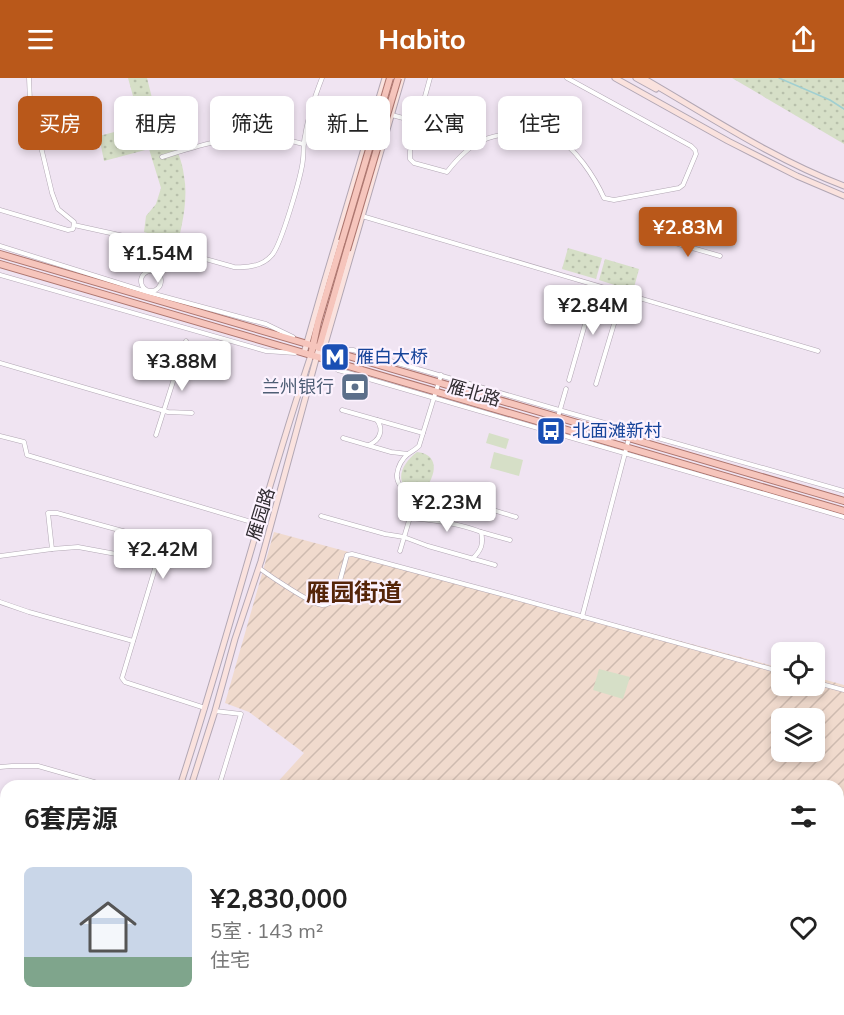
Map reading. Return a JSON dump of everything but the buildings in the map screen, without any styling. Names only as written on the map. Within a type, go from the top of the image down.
[{"type":"main road","name":"雁园路","points":[[380,96],[385,78]]},
{"type":"main road","name":"雁园路","points":[[316,347],[318,322],[390,78]]},
{"type":"main road","name":"雁园路","points":[[192,780],[259,568],[313,356],[362,216],[400,78]]},
{"type":"main road","name":"雁园路","points":[[182,780],[206,708],[258,524],[400,78]]},
{"type":"main road","points":[[615,78],[778,167],[844,196]]},
{"type":"main road","points":[[636,78],[664,94],[682,100]]},
{"type":"main road","points":[[643,78],[782,159],[844,186]]},
{"type":"main road","points":[[706,128],[712,118]]},
{"type":"main road","name":"雁园路","points":[[316,347],[365,150]]},
{"type":"main road","name":"雁北路","points":[[0,254],[147,293],[316,347],[439,383],[558,414],[628,438],[844,501]]},
{"type":"main road","name":"雁北路","points":[[0,264],[554,430],[844,511]]},
{"type":"main road","points":[[206,708],[215,711]]},
{"type":"street","points":[[29,78],[30,101],[52,193],[58,209],[74,222],[74,225]]},
{"type":"street","points":[[316,96],[322,78]]},
{"type":"street","points":[[425,96],[430,78]]},
{"type":"street","points":[[486,140],[496,135],[513,133],[539,134],[555,138],[570,148],[587,168],[604,198],[614,200],[679,188],[683,185],[696,154],[691,146],[567,78]]},
{"type":"street","points":[[391,116],[402,118]]},
{"type":"street","points":[[74,225],[114,233],[234,267],[252,267],[265,262],[274,254],[281,236],[303,160],[306,131]]},
{"type":"street","points":[[162,157],[206,143],[242,137],[273,137],[304,144]]},
{"type":"street","points":[[410,150],[410,159],[414,163],[447,172],[466,150]]},
{"type":"street","points":[[0,210],[68,230],[73,229],[74,225]]},
{"type":"street","points":[[362,216],[818,351]]},
{"type":"street","points":[[662,239],[720,256]]},
{"type":"street","points":[[154,271],[163,240]]},
{"type":"street","points":[[0,246],[147,293]]},
{"type":"street","points":[[142,306],[147,293],[160,284],[159,276],[154,271]]},
{"type":"street","points":[[147,293],[141,278],[146,272],[154,271]]},
{"type":"street","points":[[0,275],[266,351],[313,356]]},
{"type":"street","points":[[568,380],[596,286]]},
{"type":"street","points":[[596,384],[623,294]]},
{"type":"street","points":[[156,435],[186,341]]},
{"type":"street","points":[[316,347],[352,350],[441,375],[558,414],[844,491]]},
{"type":"street","points":[[0,363],[164,411],[192,413]]},
{"type":"street","points":[[441,375],[417,449],[408,454],[398,471],[399,485],[416,497],[441,497],[466,501],[516,517]]},
{"type":"street","points":[[554,430],[566,389]]},
{"type":"street","points":[[342,410],[423,433]]},
{"type":"street","points":[[366,445],[376,442],[381,433],[376,419]]},
{"type":"street","points":[[0,436],[24,442],[27,455],[258,524]]},
{"type":"street","points":[[343,438],[391,452],[408,454]]},
{"type":"street","points":[[582,617],[628,438]]},
{"type":"street","points":[[626,451],[844,517]]},
{"type":"street","points":[[400,551],[416,497]]},
{"type":"street","points":[[52,549],[48,513],[57,513],[163,542],[122,678],[125,682],[206,708]]},
{"type":"street","points":[[321,516],[404,537],[495,565]]},
{"type":"street","points":[[410,518],[432,519],[464,525],[510,540]]},
{"type":"street","points":[[472,559],[477,555],[482,544],[481,532]]},
{"type":"street","points":[[0,556],[78,547],[116,554],[141,548],[157,540]]},
{"type":"street","points":[[259,568],[317,604],[325,605],[335,599],[347,555],[352,554],[771,669]]},
{"type":"street","points":[[0,602],[133,641]]},
{"type":"street","points":[[825,685],[844,690]]},
{"type":"street","points":[[215,711],[241,714],[221,780]]},
{"type":"street","points":[[0,767],[38,766],[87,780]]},
{"type":"shaded area","points":[[274,532],[771,665],[771,696],[825,696],[825,680],[844,685],[844,780],[279,780],[304,753],[249,712],[225,703]]},
{"type":"green space","points":[[128,78],[147,78],[152,96],[133,96]]},
{"type":"green space","points":[[732,78],[844,78],[844,144]]},
{"type":"green space","points":[[114,132],[114,150],[145,150],[104,161],[102,135]]},
{"type":"green space","points":[[149,150],[177,150],[185,184],[182,226],[178,242],[144,232],[146,216],[156,204],[161,188]]},
{"type":"green space","points":[[568,248],[602,258],[596,279],[562,269]]},
{"type":"green space","points":[[605,259],[639,269],[633,291],[599,280]]},
{"type":"green space","points":[[489,433],[509,439],[506,449],[486,443]]},
{"type":"green space","points":[[417,452],[430,458],[434,469],[430,482],[422,493],[406,487],[401,477],[402,470]]},
{"type":"green space","points":[[494,452],[523,460],[519,476],[490,468]]},
{"type":"green space","points":[[599,669],[630,677],[623,699],[593,690]]},
{"type":"waterway","points":[[779,78],[830,100],[844,109]]},
{"type":"place","name":"雁白大桥","points":[[335,357]]},
{"type":"place","name":"兰州银行","points":[[355,387]]},
{"type":"place","name":"北面滩新村","points":[[551,431]]},
{"type":"district","name":"雁园街道","points":[[354,593]]}]
